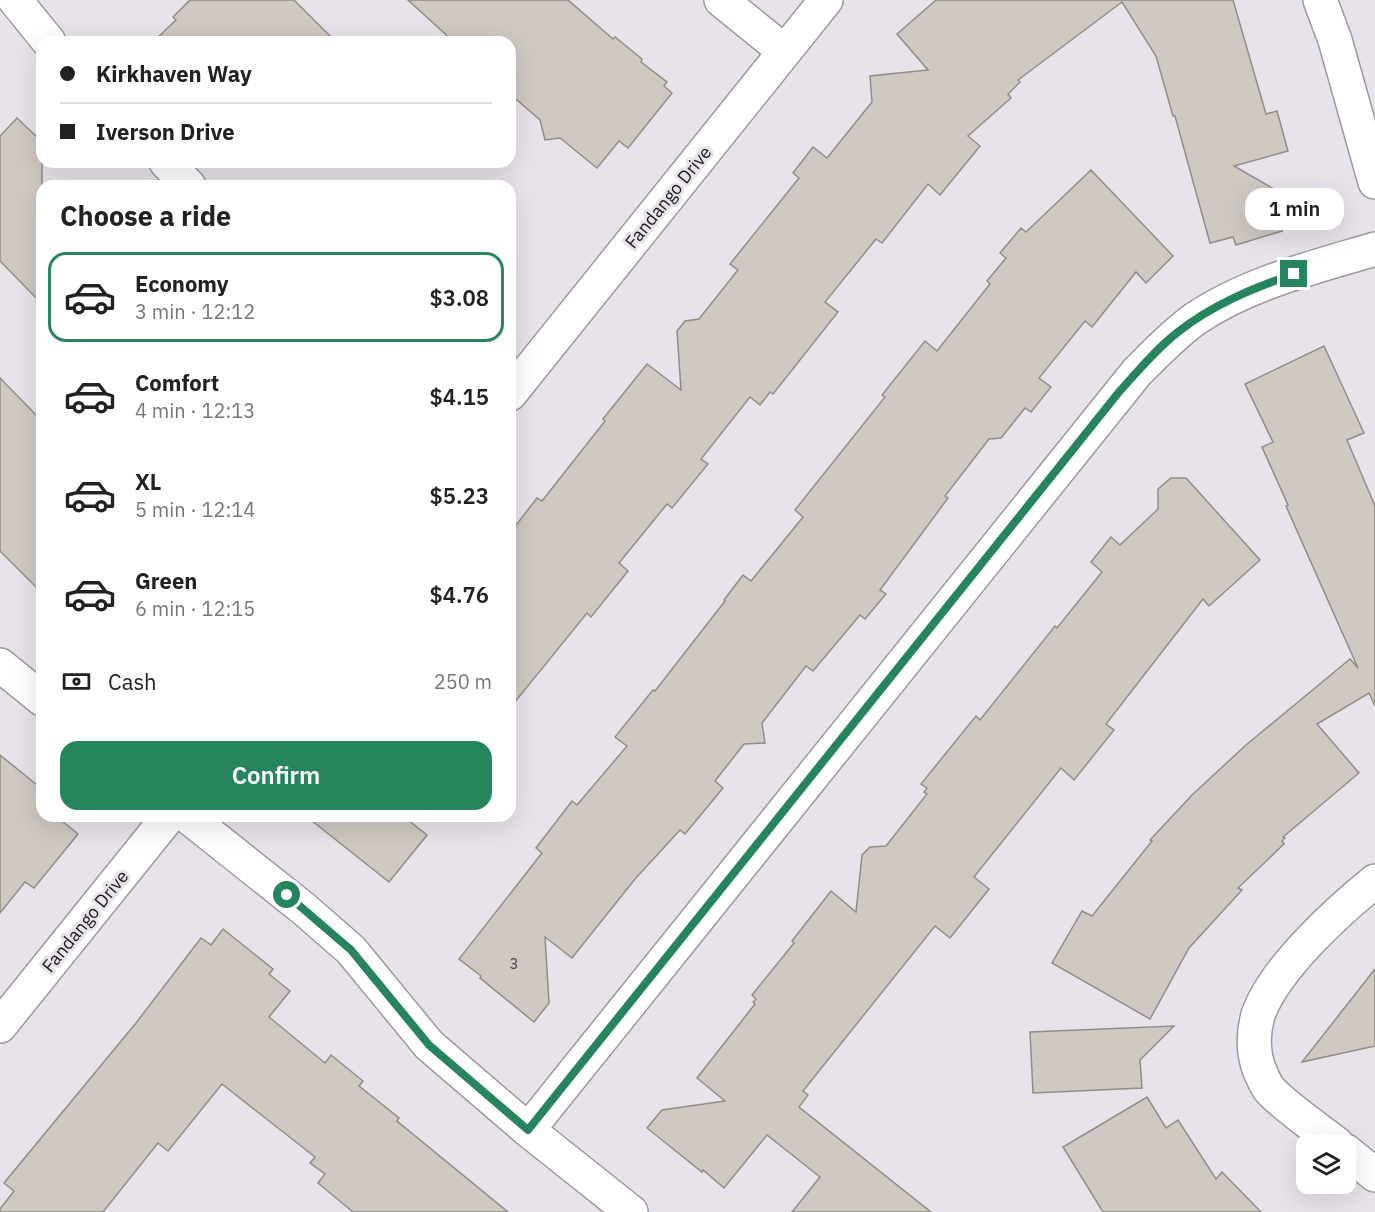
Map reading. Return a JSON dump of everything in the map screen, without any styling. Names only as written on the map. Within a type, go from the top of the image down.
[{"type":"street","points":[[15,0],[44,36]]},
{"type":"street","points":[[721,0],[784,51]]},
{"type":"street","name":"Fandango Drive","points":[[516,386],[826,0]]},
{"type":"street","points":[[1320,0],[1335,40],[1375,182]]},
{"type":"street","points":[[172,168],[183,180]]},
{"type":"street","points":[[528,1130],[1137,372],[1176,334],[1198,318],[1232,299],[1265,285],[1375,249]]},
{"type":"street","points":[[0,666],[36,694]]},
{"type":"street","name":"Fandango Drive","points":[[0,1026],[164,822]]},
{"type":"street","points":[[195,822],[304,909],[351,950],[429,1045],[528,1130],[631,1212]]},
{"type":"street","points":[[1324,1134],[1268,1089],[1255,1055],[1258,1015],[1276,980],[1318,933],[1375,881]]},
{"type":"street","points":[[1356,1159],[1375,1175]]},
{"type":"building","points":[[190,0],[294,0],[330,36],[159,36],[176,20],[173,17]]},
{"type":"building","points":[[408,0],[568,0],[613,39],[615,37],[642,59],[641,62],[667,82],[664,86],[672,93],[628,148],[619,141],[597,168],[560,138],[545,140],[540,120],[516,99],[516,36],[447,36]]},
{"type":"building","points":[[936,0],[1233,0],[1266,114],[1277,111],[1288,151],[1234,166],[1298,203],[1282,231],[1236,245],[1233,237],[1210,243],[1156,56],[1122,2],[1018,80],[1020,82],[1008,94],[1011,98],[968,136],[980,146],[940,195],[928,184],[882,243],[876,239],[825,302],[838,312],[773,394],[770,392],[760,405],[750,397],[701,459],[708,464],[672,508],[667,504],[619,563],[628,571],[591,617],[587,613],[516,701],[516,525],[537,498],[542,501],[647,364],[681,390],[677,331],[685,321],[699,319],[738,270],[730,264],[799,178],[793,173],[813,147],[827,158],[872,102],[870,76],[928,70],[897,34]]},
{"type":"building","points":[[17,118],[36,136],[36,168],[42,168],[42,180],[36,180],[36,298],[0,261],[0,136]]},
{"type":"building","points":[[1091,170],[1173,256],[1146,283],[1136,272],[1092,327],[1085,321],[1039,378],[1051,387],[1031,412],[1025,408],[1001,438],[989,439],[945,496],[948,498],[880,590],[886,594],[865,619],[860,615],[813,671],[806,666],[762,723],[765,743],[744,744],[715,781],[723,788],[685,834],[680,830],[635,879],[572,958],[545,937],[549,1003],[534,1022],[459,959],[542,853],[536,848],[572,801],[577,805],[627,746],[615,737],[653,690],[655,691],[743,575],[751,581],[803,517],[795,510],[885,397],[882,395],[925,341],[937,351],[990,284],[987,281],[1006,258],[1000,253],[1021,228],[1026,232]]},
{"type":"building","points":[[1324,346],[1364,433],[1347,440],[1375,506],[1375,706],[1369,693],[1317,724],[1359,773],[1283,837],[1285,838],[1282,841],[1284,844],[1238,888],[1242,890],[1189,948],[1150,1019],[1052,963],[1082,911],[1092,916],[1152,841],[1150,840],[1192,795],[1246,745],[1350,659],[1358,668],[1262,447],[1273,442],[1245,384]]},
{"type":"building","points":[[0,378],[36,415],[36,587],[0,551]]},
{"type":"building","points":[[1171,478],[1186,478],[1260,560],[1209,606],[1203,599],[1106,724],[1114,730],[1074,780],[1061,768],[974,877],[989,889],[950,938],[935,926],[803,1091],[808,1095],[799,1107],[931,1212],[792,1212],[820,1177],[767,1135],[724,1188],[647,1128],[662,1110],[725,1101],[697,1078],[755,1004],[753,1002],[756,999],[752,995],[794,943],[792,941],[831,891],[856,912],[862,855],[870,847],[886,846],[927,794],[924,792],[927,788],[921,784],[976,716],[980,720],[1055,626],[1057,628],[1102,572],[1091,562],[1111,537],[1120,545],[1158,509],[1158,489]]},
{"type":"building","points":[[0,755],[36,784],[36,822],[63,822],[78,834],[34,888],[25,882],[0,913]]},
{"type":"building","points":[[314,822],[411,822],[427,835],[389,882]]},
{"type":"building","points":[[223,929],[273,969],[269,974],[290,991],[269,1017],[325,1063],[331,1055],[363,1081],[359,1086],[399,1118],[397,1121],[508,1212],[353,1212],[318,1183],[325,1174],[310,1163],[315,1157],[222,1084],[168,1151],[158,1143],[103,1212],[0,1212],[14,1191],[4,1183],[136,1023],[201,938],[211,945]]},
{"type":"building","points":[[1375,969],[1375,1046],[1302,1062]]},
{"type":"building","points":[[1174,1026],[1140,1060],[1142,1088],[1033,1093],[1030,1032]]},
{"type":"building","points":[[1147,1097],[1166,1128],[1178,1120],[1216,1179],[1222,1172],[1261,1212],[1103,1212],[1063,1147]]},
{"type":"route","points":[[287,895],[351,950],[429,1045],[528,1130],[1119,392],[1176,334],[1198,318],[1232,299],[1294,274]]}]
